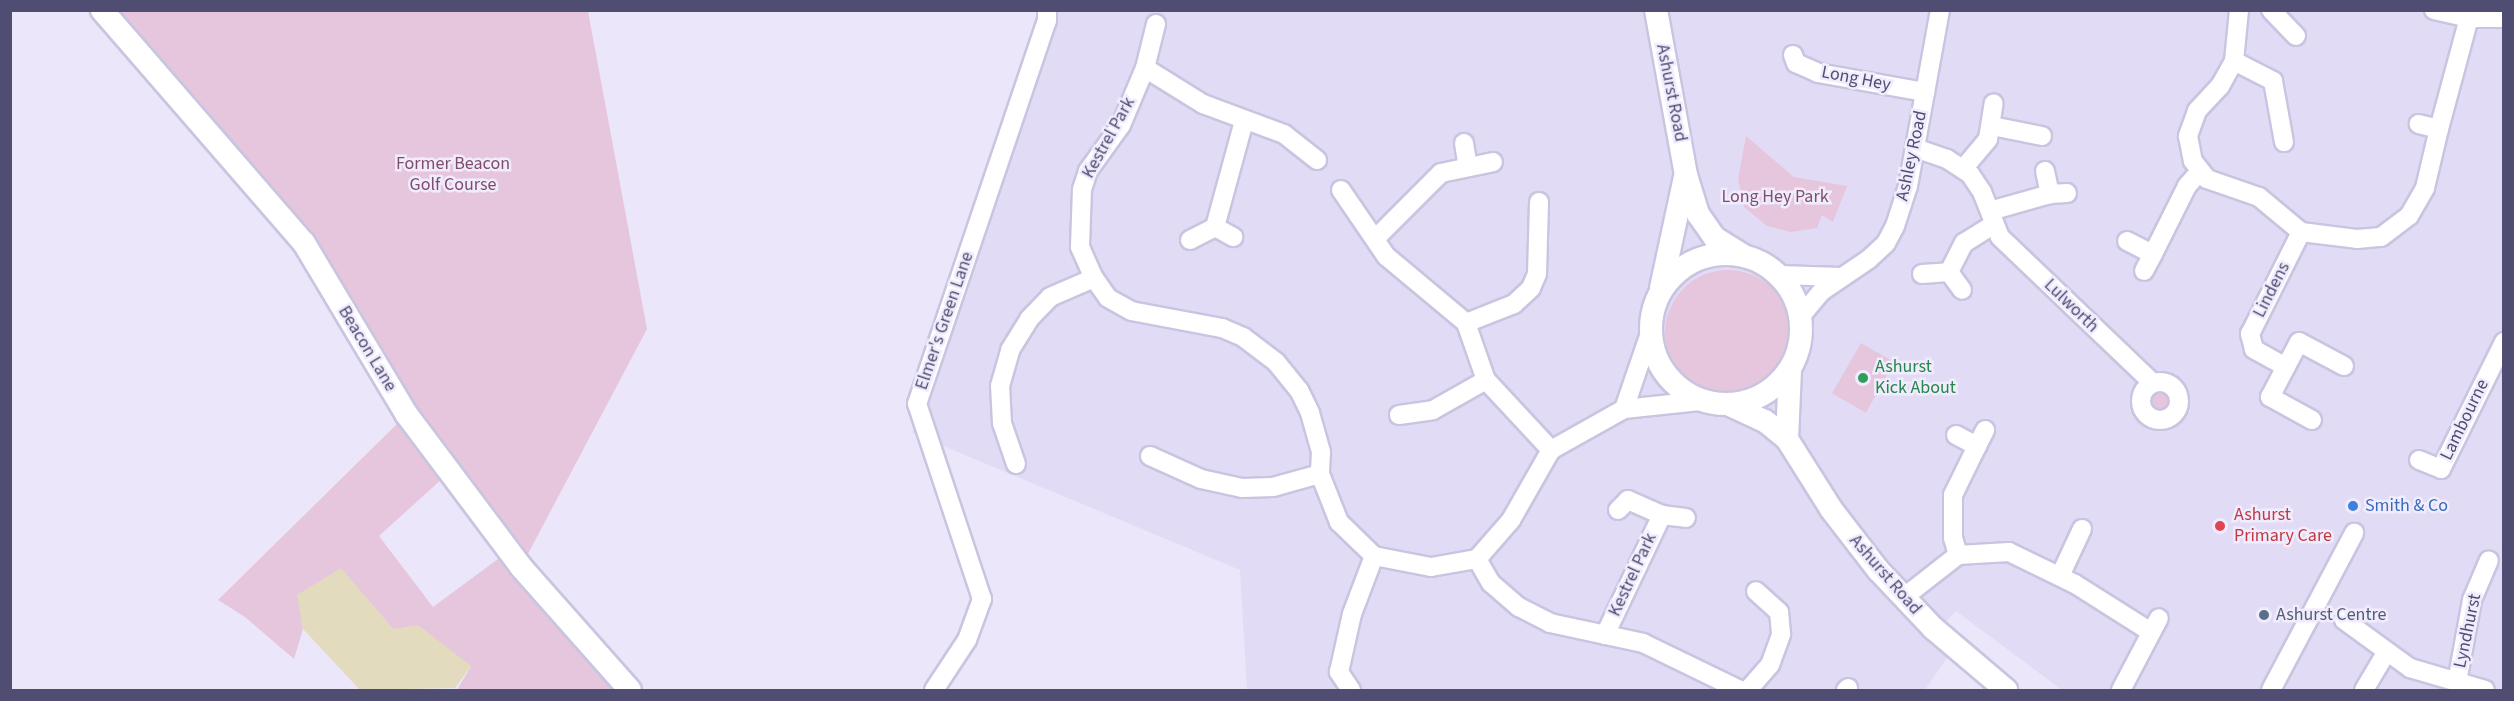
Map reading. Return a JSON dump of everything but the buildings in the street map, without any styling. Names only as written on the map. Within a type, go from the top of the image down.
[{"type":"street","name":"Beacon Lane","points":[[102,10],[304,243],[407,414],[522,567],[630,690]]},
{"type":"street","name":"Elmer's Green Lane","points":[[934,690],[967,640],[982,599],[917,404],[1047,21],[1047,10]]},
{"type":"street","name":"Ashurst Road","points":[[1656,10],[1686,175],[1698,214],[1715,238],[1744,256]]},
{"type":"street","name":"Ashley Road","points":[[1800,317],[1841,277],[1863,265],[1886,243],[1894,226],[1908,186],[1940,10]]},
{"type":"street","points":[[2239,10],[2234,61],[2191,123],[2188,149],[2199,172],[2215,184],[2259,197],[2301,232],[2357,239],[2381,237],[2396,227],[2419,203],[2469,18]]},
{"type":"street","points":[[2271,10],[2296,36]]},
{"type":"street","points":[[2434,10],[2469,18],[2504,18]]},
{"type":"street","name":"Kestrel Park","points":[[1156,24],[1145,68],[1121,125],[1088,171],[1082,189],[1080,247],[1094,278],[1108,298],[1131,311],[1222,328],[1243,337],[1276,362],[1299,390],[1310,413],[1321,452],[1320,474],[1339,522],[1374,556]]},
{"type":"street","name":"Long Hey","points":[[1793,55],[1796,63],[1818,74],[1926,92]]},
{"type":"street","points":[[2234,61],[2273,81],[2284,142]]},
{"type":"street","points":[[1145,68],[1203,104],[1284,134],[1317,160]]},
{"type":"street","points":[[1963,169],[1988,139],[1992,126],[1994,103]]},
{"type":"street","points":[[1190,240],[1215,227],[1244,121]]},
{"type":"street","points":[[2419,124],[2439,129]]},
{"type":"street","points":[[1992,126],[2042,136]]},
{"type":"street","points":[[1464,144],[1468,167]]},
{"type":"street","name":"Lulworth","points":[[1915,148],[1947,159],[1963,169],[1982,192],[2000,237],[2153,383]]},
{"type":"street","points":[[1376,238],[1441,173],[1493,162]]},
{"type":"street","points":[[1948,272],[1964,243],[1992,218],[2059,194],[2045,171]]},
{"type":"street","points":[[2144,271],[2187,186],[2199,172]]},
{"type":"street","name":"Ashurst Road","points":[[1660,290],[1686,175]]},
{"type":"street","points":[[1341,190],[1376,238],[1386,256],[1466,323],[1486,380],[1551,450]]},
{"type":"street","points":[[1466,323],[1514,304],[1531,288],[1537,273],[1539,202]]},
{"type":"street","points":[[1215,227],[1233,237]]},
{"type":"street","name":"Lindens","points":[[2286,367],[2254,349],[2250,334],[2301,232]]},
{"type":"street","points":[[2127,241],[2152,254]]},
{"type":"street","points":[[1344,688],[1339,672],[1346,638],[1374,556],[1431,567],[1477,559],[1511,520],[1551,450],[1624,409],[1700,401],[1730,405],[1765,394],[1790,369],[1798,352],[1800,317],[1793,295],[1779,276],[1744,256],[1720,254],[1697,259],[1676,271],[1660,290],[1652,311],[1650,333],[1624,409]]},
{"type":"street","points":[[1922,274],[1948,272]]},
{"type":"street","points":[[1948,272],[1962,290]]},
{"type":"street","name":"Ashley Road","points":[[1779,276],[1841,277]]},
{"type":"street","points":[[1016,464],[1002,423],[1000,386],[1010,350],[1029,318],[1050,297],[1094,278]]},
{"type":"street","points":[[1650,333],[1663,372],[1676,387],[1700,401]]},
{"type":"street","points":[[2312,420],[2270,398],[2299,342],[2344,366]]},
{"type":"street","name":"Lambourne","points":[[2419,460],[2441,469],[2502,347]]},
{"type":"street","points":[[1790,369],[1791,446]]},
{"type":"street","points":[[1399,415],[1432,410],[1486,380]]},
{"type":"street","name":"Ashurst Road","points":[[1730,405],[1765,421],[1791,446],[1811,479],[1864,553],[1903,598],[2006,690]]},
{"type":"street","points":[[1956,435],[1981,438],[1953,495],[1953,537],[1958,555]]},
{"type":"street","points":[[1150,456],[1201,479],[1242,488],[1273,487],[1320,474]]},
{"type":"street","name":"Kestrel Park","points":[[1618,510],[1628,500],[1662,515],[1686,518]]},
{"type":"street","name":"Kestrel Park","points":[[1605,635],[1662,515]]},
{"type":"street","points":[[2060,576],[2082,529]]},
{"type":"street","points":[[2271,690],[2354,533]]},
{"type":"street","points":[[1903,598],[1958,555],[2009,552],[2155,625],[2121,690]]},
{"type":"street","name":"Kestrel Park","points":[[1477,559],[1491,583],[1519,607],[1550,623],[1643,643],[1740,690]]},
{"type":"street","name":"Lyndhurst","points":[[2457,682],[2487,584],[2489,560]]},
{"type":"street","points":[[1748,690],[1770,665],[1781,634],[1779,612],[1756,591]]},
{"type":"street","name":"Lyndhurst","points":[[2344,620],[2386,653],[2410,668],[2485,690]]},
{"type":"street","points":[[2364,690],[2386,653]]},
{"type":"shaded area","points":[[1038,11],[2503,11],[2503,690],[2062,690],[1956,611],[1928,640],[1947,658],[1925,690],[1247,690],[1240,570],[912,433],[1002,147]]},
{"type":"shaded area","points":[[341,568],[393,629],[418,625],[471,666],[455,688],[360,690],[303,629],[297,595]]},
{"type":"green space","name":"Former Beacon Golf Course","points":[[102,11],[588,11],[647,329],[521,567],[304,243]]},
{"type":"green space","name":"Long Hey Park","points":[[1746,136],[1794,177],[1847,186],[1833,222],[1822,215],[1817,228],[1791,232],[1767,226],[1744,207],[1738,179]]},
{"type":"green space","points":[[1728,270],[1752,274],[1773,288],[1787,309],[1791,333],[1787,357],[1773,378],[1752,392],[1728,396],[1704,392],[1683,378],[1669,357],[1665,333],[1669,309],[1683,288],[1704,274]]},
{"type":"green space","name":"Ashurst Kick About","points":[[1861,343],[1895,362],[1866,413],[1832,393]]},
{"type":"green space","points":[[2159,387],[2168,391],[2172,400],[2168,409],[2159,413],[2150,409],[2146,400],[2150,391]]},
{"type":"green space","points":[[402,419],[443,478],[379,536],[433,607],[502,556],[616,690],[457,690],[471,666],[393,629],[341,569],[298,595],[303,629],[294,659],[245,617],[218,600]]},
{"type":"place","name":"Ashurst Kick About","points":[[1863,378]]},
{"type":"place","name":"Smith & Co","points":[[2353,506]]},
{"type":"place","name":"Ashurst Primary Care","points":[[2220,526]]},
{"type":"place","name":"Ashurst Centre","points":[[2264,615]]}]
